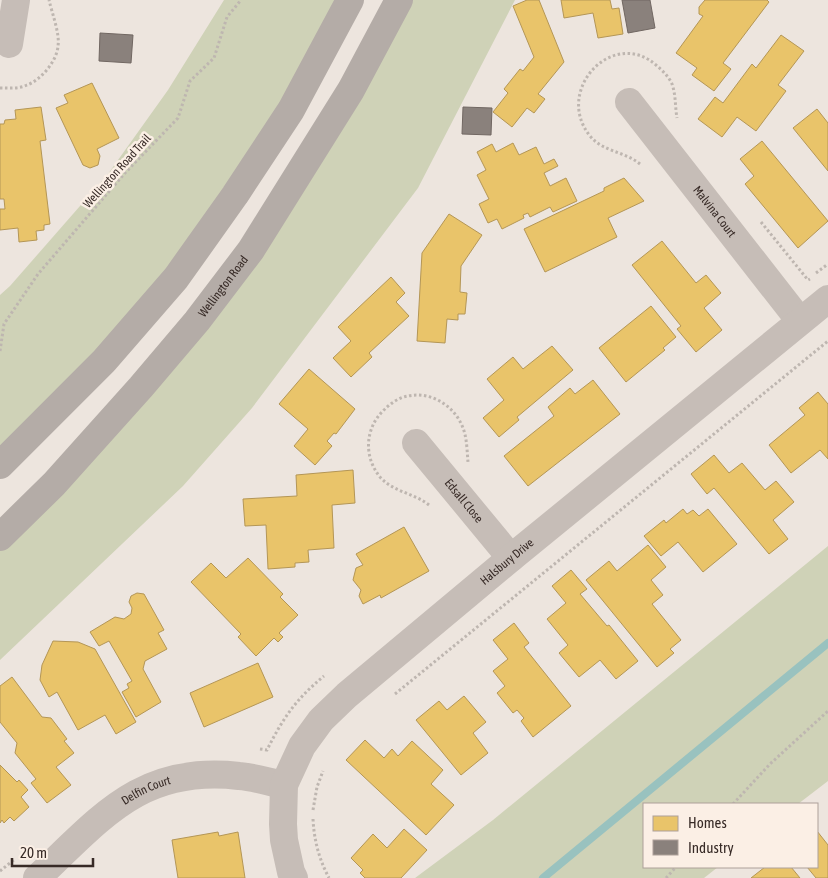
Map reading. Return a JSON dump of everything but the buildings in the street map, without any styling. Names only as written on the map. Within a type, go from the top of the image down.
[{"type":"main road","points":[[0,465],[104,361],[176,278],[235,195],[291,110],[350,0]]},
{"type":"main road","name":"Wellington Road","points":[[0,537],[54,484],[141,387],[198,321],[251,250],[351,90],[399,0]]},
{"type":"street","points":[[9,44],[16,0]]},
{"type":"street","name":"Malvina Court","points":[[629,102],[800,321]]},
{"type":"street","name":"Halsbury Drive","points":[[294,878],[291,872],[282,824],[284,785],[302,746],[321,720],[347,695],[828,299]]},
{"type":"street","name":"Edsall Close","points":[[416,443],[512,558]]},
{"type":"street","name":"Delfin Court","points":[[37,878],[110,809],[139,791],[164,781],[190,775],[216,774],[241,776],[284,785]]},
{"type":"path","points":[[0,88],[28,85],[41,76],[53,62],[58,46],[49,0]]},
{"type":"path","name":"Wellington Road Trail","points":[[0,351],[4,324],[38,274],[124,173],[178,118],[190,81],[214,58],[227,16],[241,0]]},
{"type":"path","points":[[395,694],[828,341]]},
{"type":"path","points":[[734,803],[770,764],[828,711]]},
{"type":"path","points":[[324,770],[317,787],[312,813],[314,840],[328,878]]},
{"type":"path","points":[[666,878],[675,868]]},
{"type":"green space","points":[[224,0],[350,0],[235,195],[0,465],[0,295],[108,174],[168,90]]},
{"type":"green space","points":[[399,0],[515,0],[418,188],[252,408],[183,486],[0,660],[0,537],[197,321]]},
{"type":"green space","points":[[828,546],[828,781],[799,803],[643,803],[643,868],[717,868],[704,878],[415,878],[493,820]]},
{"type":"waterway","points":[[543,878],[828,643]]}]
